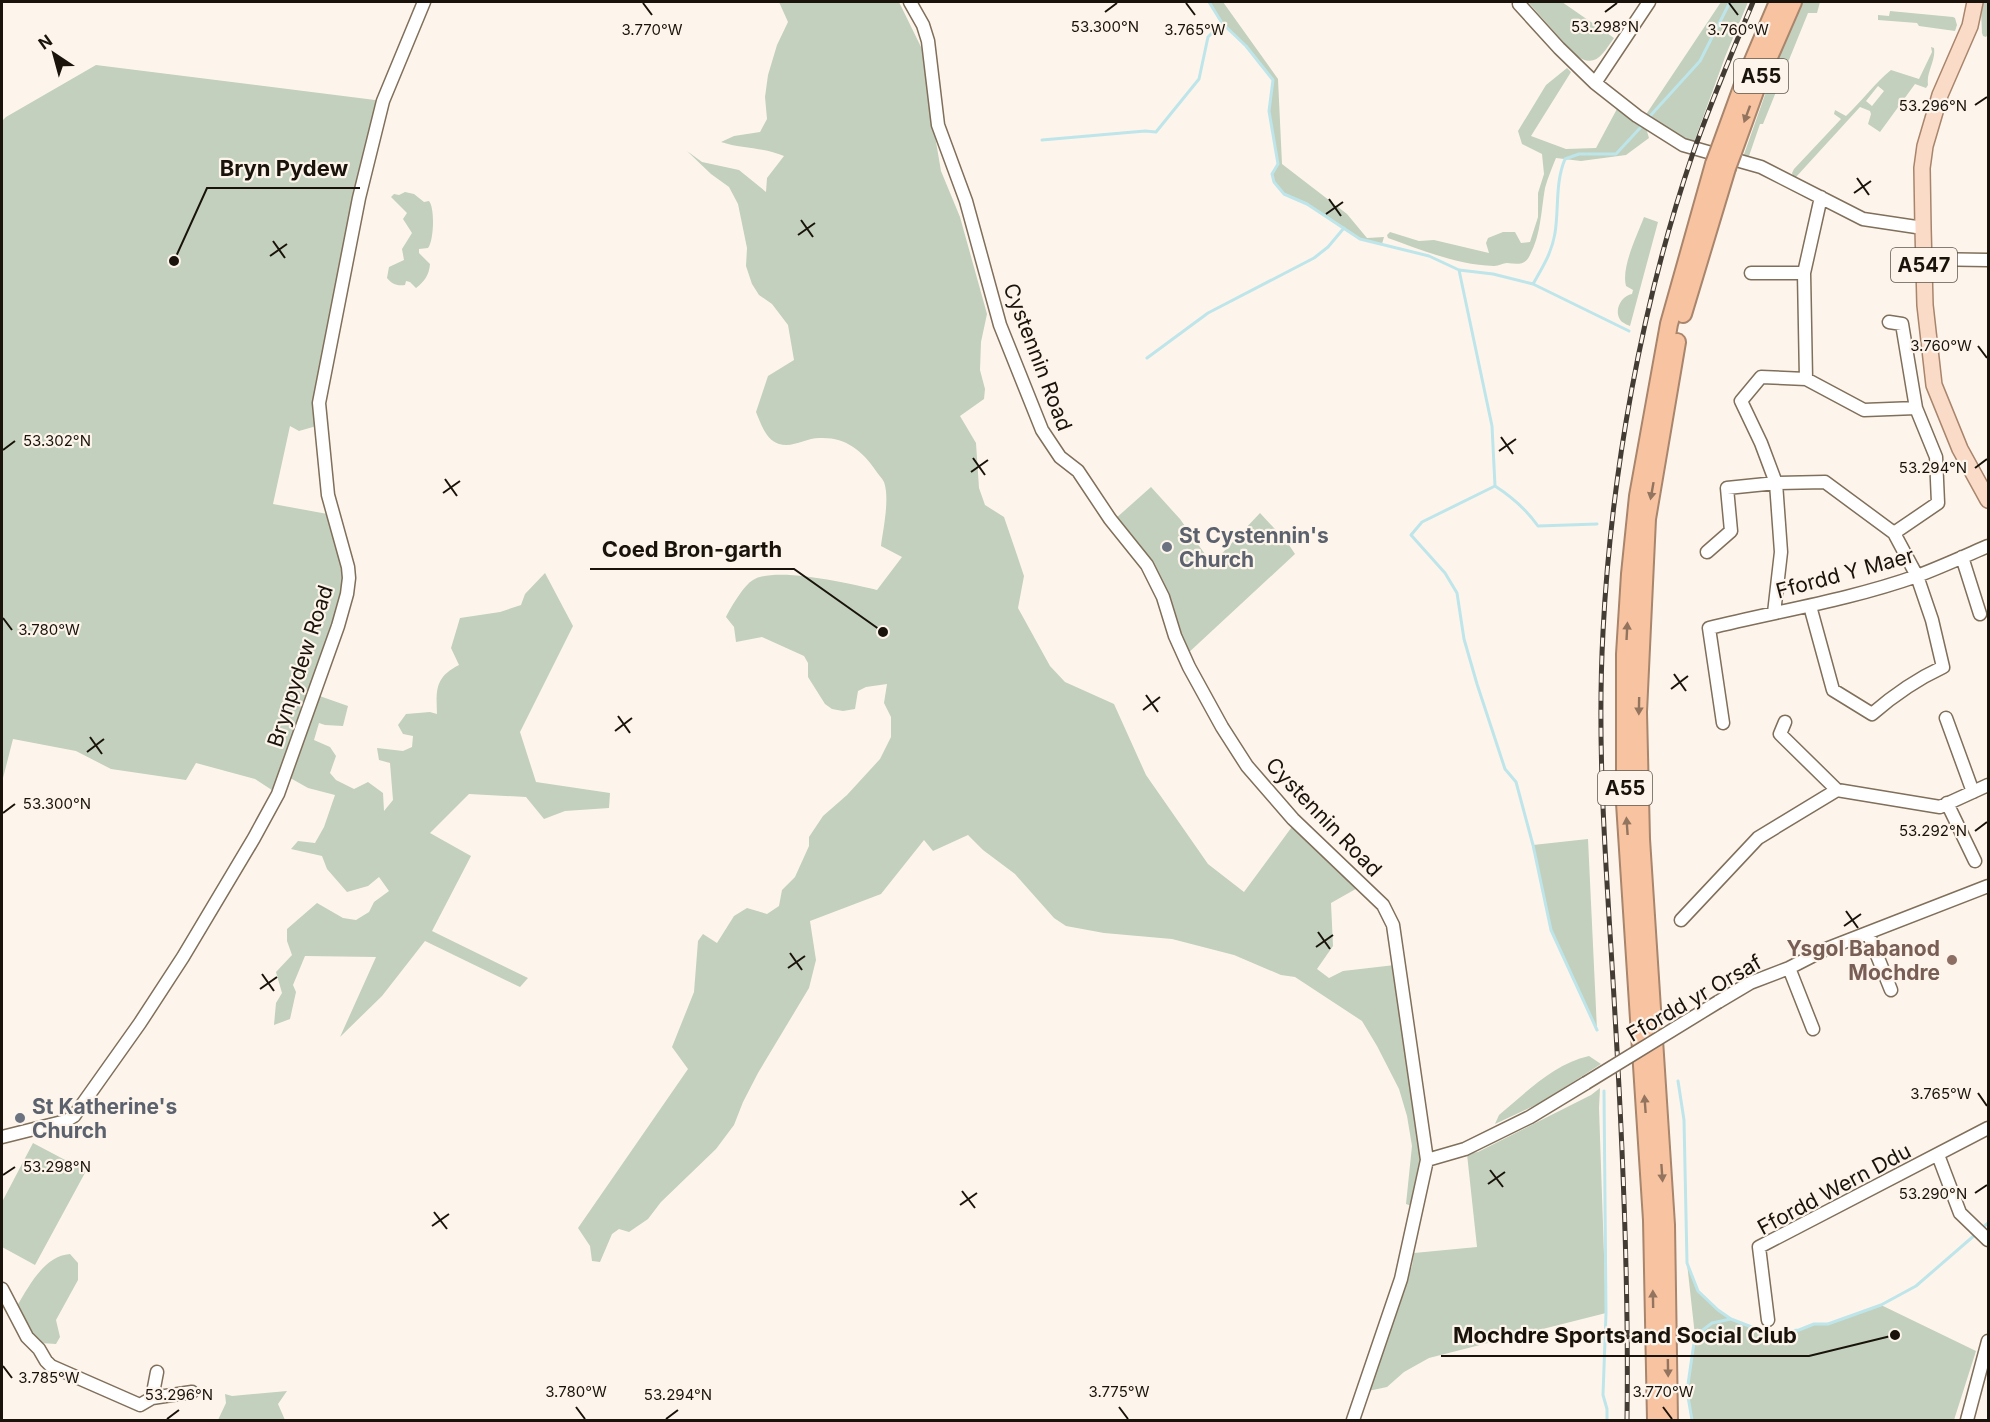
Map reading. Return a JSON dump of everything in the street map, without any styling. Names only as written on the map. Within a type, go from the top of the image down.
[{"type":"highway","name":"A55","points":[[1656,1420],[1652,1220],[1626,803],[1625,654],[1630,574],[1638,496],[1669,324],[1726,150],[1744,82],[1778,2]]},
{"type":"highway","name":"A55","points":[[1726,150],[1793,2]]},
{"type":"highway","name":"A55","points":[[1669,1420],[1666,1225],[1641,839],[1638,712],[1643,580],[1647,519],[1680,326],[1721,166]]},
{"type":"main road","name":"A547","points":[[1975,2],[1970,26],[1940,95],[1925,146],[1922,168],[1925,305],[1934,385],[1960,449],[1989,500]]},
{"type":"street","name":"Brynpydew Road","points":[[2,1137],[66,1121],[74,1116],[140,1023],[183,957],[278,794],[338,626],[346,594],[348,567],[328,495],[318,403],[359,198],[383,100],[424,2]]},
{"type":"street","name":"Cystennin Road","points":[[910,2],[923,25],[928,41],[938,125],[966,201],[1000,325],[1042,430],[1060,457],[1078,471],[1110,519],[1147,566],[1161,591],[1175,636],[1189,668],[1247,766],[1293,819],[1362,884],[1389,914],[1395,936],[1427,1160]]},
{"type":"street","points":[[1595,83],[1649,2]]},
{"type":"street","points":[[1519,4],[1595,83],[1638,116],[1683,145],[1761,167],[1863,219],[1923,228]]},
{"type":"street","points":[[1806,379],[1804,273],[1821,198]]},
{"type":"street","points":[[1924,259],[1989,260]]},
{"type":"street","points":[[1751,273],[1804,273]]},
{"type":"street","points":[[1889,322],[1902,324],[1916,408],[1936,457],[1938,503],[1894,533]]},
{"type":"street","points":[[1774,613],[1781,552],[1776,483],[1761,443],[1741,401],[1761,377],[1806,379],[1864,410],[1916,408]]},
{"type":"street","points":[[1707,552],[1731,531],[1726,488],[1776,483],[1825,482],[1894,533],[1917,576],[1932,620],[1943,667],[1916,680],[1891,697],[1872,714],[1833,690],[1810,606]]},
{"type":"street","name":"Ffordd Y Maer","points":[[1723,723],[1708,628],[1810,606],[1917,576],[1989,546]]},
{"type":"street","points":[[1962,557],[1980,614]]},
{"type":"street","points":[[1946,718],[1973,792]]},
{"type":"street","points":[[1785,722],[1780,734],[1837,790],[1940,807],[1989,785]]},
{"type":"street","points":[[1681,920],[1758,838],[1837,790]]},
{"type":"street","points":[[1947,803],[1975,861]]},
{"type":"street","name":"Ffordd yr Orsaf","points":[[1427,1160],[1465,1149],[1530,1117],[1750,983],[1789,968],[1826,949],[1989,886]]},
{"type":"street","points":[[1868,933],[1891,990]]},
{"type":"street","points":[[1789,968],[1813,1029]]},
{"type":"street","name":"Ffordd Wern Ddu","points":[[1768,1320],[1759,1246],[1989,1128]]},
{"type":"street","points":[[1938,1155],[1960,1213],[1989,1240]]},
{"type":"street","points":[[1353,1420],[1401,1279],[1427,1160]]},
{"type":"street","points":[[2,1289],[30,1340],[51,1366],[140,1405],[152,1398],[192,1392]]},
{"type":"street","points":[[1967,1420],[1989,1341]]},
{"type":"street","points":[[152,1398],[157,1372]]},
{"type":"green space","points":[[779,2],[899,2],[922,49],[941,171],[960,217],[987,314],[981,342],[980,370],[985,389],[984,399],[960,416],[976,443],[979,488],[985,505],[1004,517],[1024,576],[1018,608],[1050,666],[1065,682],[1114,704],[1146,775],[1208,864],[1244,892],[1294,824],[1361,886],[1331,903],[1333,946],[1317,969],[1329,978],[1343,971],[1395,965],[1422,1165],[1415,1207],[1406,1204],[1412,1146],[1407,1116],[1399,1089],[1362,1021],[1295,977],[1281,975],[1234,955],[1172,939],[1104,933],[1066,926],[1054,918],[1015,874],[983,850],[968,835],[933,851],[924,840],[881,894],[810,921],[816,960],[809,988],[758,1073],[734,1125],[716,1149],[661,1202],[648,1219],[629,1232],[619,1229],[612,1234],[600,1262],[592,1261],[590,1246],[578,1228],[688,1069],[672,1047],[694,992],[698,941],[703,934],[717,943],[734,916],[747,908],[767,914],[779,906],[782,890],[795,877],[809,846],[809,837],[823,816],[847,795],[880,759],[891,737],[891,717],[884,703],[887,684],[866,687],[858,691],[855,709],[843,711],[832,709],[825,704],[808,677],[808,663],[804,656],[762,637],[736,642],[734,627],[726,617],[746,586],[753,580],[764,576],[795,575],[877,590],[902,557],[881,546],[886,514],[886,489],[882,479],[859,451],[845,442],[829,438],[815,438],[790,445],[779,444],[764,431],[756,412],[768,376],[794,360],[788,325],[772,304],[759,295],[752,284],[746,266],[747,248],[738,204],[729,187],[711,174],[687,151],[702,162],[739,170],[766,192],[767,178],[784,156],[721,142],[734,136],[760,132],[767,119],[765,97],[768,75],[777,45],[788,22]]},
{"type":"green space","points":[[1209,2],[1223,2],[1278,79],[1282,164],[1347,214],[1367,238],[1384,237],[1382,244],[1360,239],[1307,204],[1285,194],[1274,182],[1272,174],[1278,164],[1269,111],[1273,80],[1246,46],[1222,23]]},
{"type":"green space","points":[[1528,2],[1562,2],[1614,38],[1602,55],[1593,60],[1581,59]]},
{"type":"green space","points":[[1721,2],[1748,2],[1694,142],[1669,131],[1645,116]]},
{"type":"green space","points":[[1802,2],[1820,2],[1817,13],[1808,13],[1763,124],[1760,124],[1749,156],[1742,160],[1784,41]]},
{"type":"green space","points":[[1983,2],[1988,2],[1988,34],[1986,37],[1982,33]]},
{"type":"green space","points":[[1890,11],[1953,17],[1957,25],[1955,31],[1919,26],[1917,23],[1878,20],[1878,15],[1889,16]]},
{"type":"green space","points":[[1931,47],[1934,48],[1934,57],[1928,76],[1928,85],[1926,88],[1915,84],[1880,132],[1868,124],[1870,111],[1860,107],[1796,177],[1793,176],[1794,169],[1841,119],[1834,114],[1835,110],[1846,116],[1891,70],[1919,79],[1932,52]],"holes":[[[1878,86],[1884,91],[1872,106],[1866,101]]]},
{"type":"green space","points":[[96,65],[383,101],[320,425],[299,431],[290,426],[273,504],[333,515],[349,578],[314,694],[348,706],[343,726],[319,723],[314,740],[330,747],[336,756],[330,773],[336,780],[354,789],[368,782],[383,793],[384,811],[393,800],[390,763],[379,760],[377,748],[403,751],[412,747],[413,736],[403,734],[398,725],[406,714],[430,712],[437,714],[437,691],[441,679],[459,665],[451,648],[460,618],[500,612],[521,605],[525,594],[545,573],[573,626],[520,732],[536,782],[610,793],[609,808],[565,811],[544,819],[526,797],[469,794],[430,833],[471,856],[432,931],[528,978],[520,987],[425,941],[382,996],[340,1037],[376,957],[305,956],[293,985],[296,992],[290,1019],[274,1025],[276,1003],[282,993],[276,972],[292,955],[287,941],[287,929],[317,903],[343,918],[356,920],[369,912],[374,902],[389,891],[379,877],[368,886],[347,892],[327,869],[322,856],[291,849],[298,841],[315,843],[324,827],[335,795],[308,788],[285,775],[278,794],[255,779],[196,763],[186,780],[111,769],[76,751],[13,739],[2,782],[2,121]]},
{"type":"green space","points":[[1567,68],[1571,72],[1531,136],[1566,149],[1596,148],[1618,107],[1646,128],[1649,138],[1626,155],[1581,161],[1556,158],[1545,188],[1536,239],[1526,261],[1520,264],[1505,263],[1494,266],[1467,263],[1388,238],[1387,235],[1390,232],[1419,241],[1434,240],[1489,253],[1486,243],[1488,238],[1503,232],[1515,232],[1521,243],[1530,242],[1538,217],[1538,193],[1544,174],[1542,154],[1522,144],[1518,131],[1546,85]]},
{"type":"green space","points":[[405,192],[414,194],[424,202],[429,201],[433,217],[430,244],[428,248],[419,249],[419,253],[430,264],[426,278],[416,288],[410,282],[406,281],[405,285],[397,285],[387,278],[389,267],[404,260],[402,249],[412,233],[403,219],[407,213],[391,197],[394,194],[399,195]]},
{"type":"green space","points":[[1644,217],[1658,222],[1630,326],[1621,321],[1618,309],[1619,304],[1632,294],[1633,290],[1626,286],[1626,270],[1630,252]]},
{"type":"green space","points":[[1151,487],[1180,519],[1212,564],[1260,513],[1295,554],[1186,655],[1179,634],[1115,519]]},
{"type":"green space","points":[[1588,839],[1597,1030],[1551,930],[1533,845]]},
{"type":"green space","points":[[1589,1056],[1601,1064],[1542,1102],[1495,1124],[1499,1115],[1552,1072]]},
{"type":"green space","points":[[1600,1088],[1606,1313],[1429,1358],[1404,1372],[1387,1387],[1368,1391],[1412,1266],[1414,1253],[1477,1247],[1467,1154],[1478,1152],[1591,1095]]},
{"type":"green space","points":[[33,1143],[86,1171],[35,1265],[2,1247],[2,1202]]},
{"type":"green space","points":[[70,1254],[78,1263],[78,1280],[56,1320],[60,1337],[56,1344],[40,1343],[17,1306],[32,1281],[45,1266],[52,1260]]},
{"type":"green space","points":[[1687,1263],[1698,1291],[1718,1310],[1731,1319],[1767,1333],[1799,1330],[1814,1324],[1828,1324],[1881,1305],[1976,1351],[1954,1420],[1692,1420],[1687,1391],[1695,1336]]},
{"type":"green space","points":[[287,1391],[278,1404],[285,1420],[218,1420],[226,1403],[225,1394],[232,1396]]},
{"type":"waterway","points":[[1209,2],[1222,23],[1246,46],[1273,80],[1269,111],[1278,164],[1272,174],[1274,182],[1284,194],[1307,204],[1360,239],[1429,256],[1459,270],[1493,274],[1533,284],[1547,259],[1554,240],[1560,177],[1565,159],[1579,154],[1616,154],[1641,127]]},
{"type":"waterway","points":[[1651,115],[1700,61],[1730,2]]},
{"type":"waterway","points":[[1042,140],[1156,132],[1199,79],[1208,37],[1222,23]]},
{"type":"waterway","points":[[1147,358],[1208,313],[1314,258],[1328,247],[1344,228]]},
{"type":"waterway","points":[[1459,270],[1492,426],[1495,486],[1422,522],[1411,535],[1445,573],[1457,593],[1464,639],[1477,684],[1505,769],[1516,782],[1533,845],[1551,930],[1597,1030]]},
{"type":"waterway","points":[[1533,284],[1629,331]]},
{"type":"waterway","points":[[1495,486],[1529,514],[1538,526],[1597,524]]},
{"type":"waterway","points":[[1678,1081],[1684,1120],[1687,1263],[1698,1291],[1731,1319],[1767,1333],[1799,1330],[1814,1324],[1828,1324],[1881,1305],[1916,1286],[1976,1234]]},
{"type":"waterway","points":[[1604,1091],[1606,1313],[1603,1395],[1607,1420]]},
{"type":"waterway","points":[[1981,1229],[1988,1223]]},
{"type":"waterway","points":[[1692,1420],[1687,1391],[1695,1336],[1712,1323],[1731,1319]]},
{"type":"railway","points":[[1627,1420],[1623,1167],[1602,776],[1601,680],[1607,573],[1613,512],[1631,391],[1658,272],[1692,156],[1753,2]]},
{"type":"place","name":"Bryn Pydew","points":[[174,261]]},
{"type":"place","name":"St Cystennin's Church","points":[[1167,547]]},
{"type":"place","name":"Coed Bron-garth","points":[[883,632]]},
{"type":"place","name":"Ysgol Babanod Mochdre","points":[[1952,960]]},
{"type":"place","name":"St Katherine's Church","points":[[20,1118]]},
{"type":"place","name":"Mochdre Sports and Social Club","points":[[1895,1335]]}]
